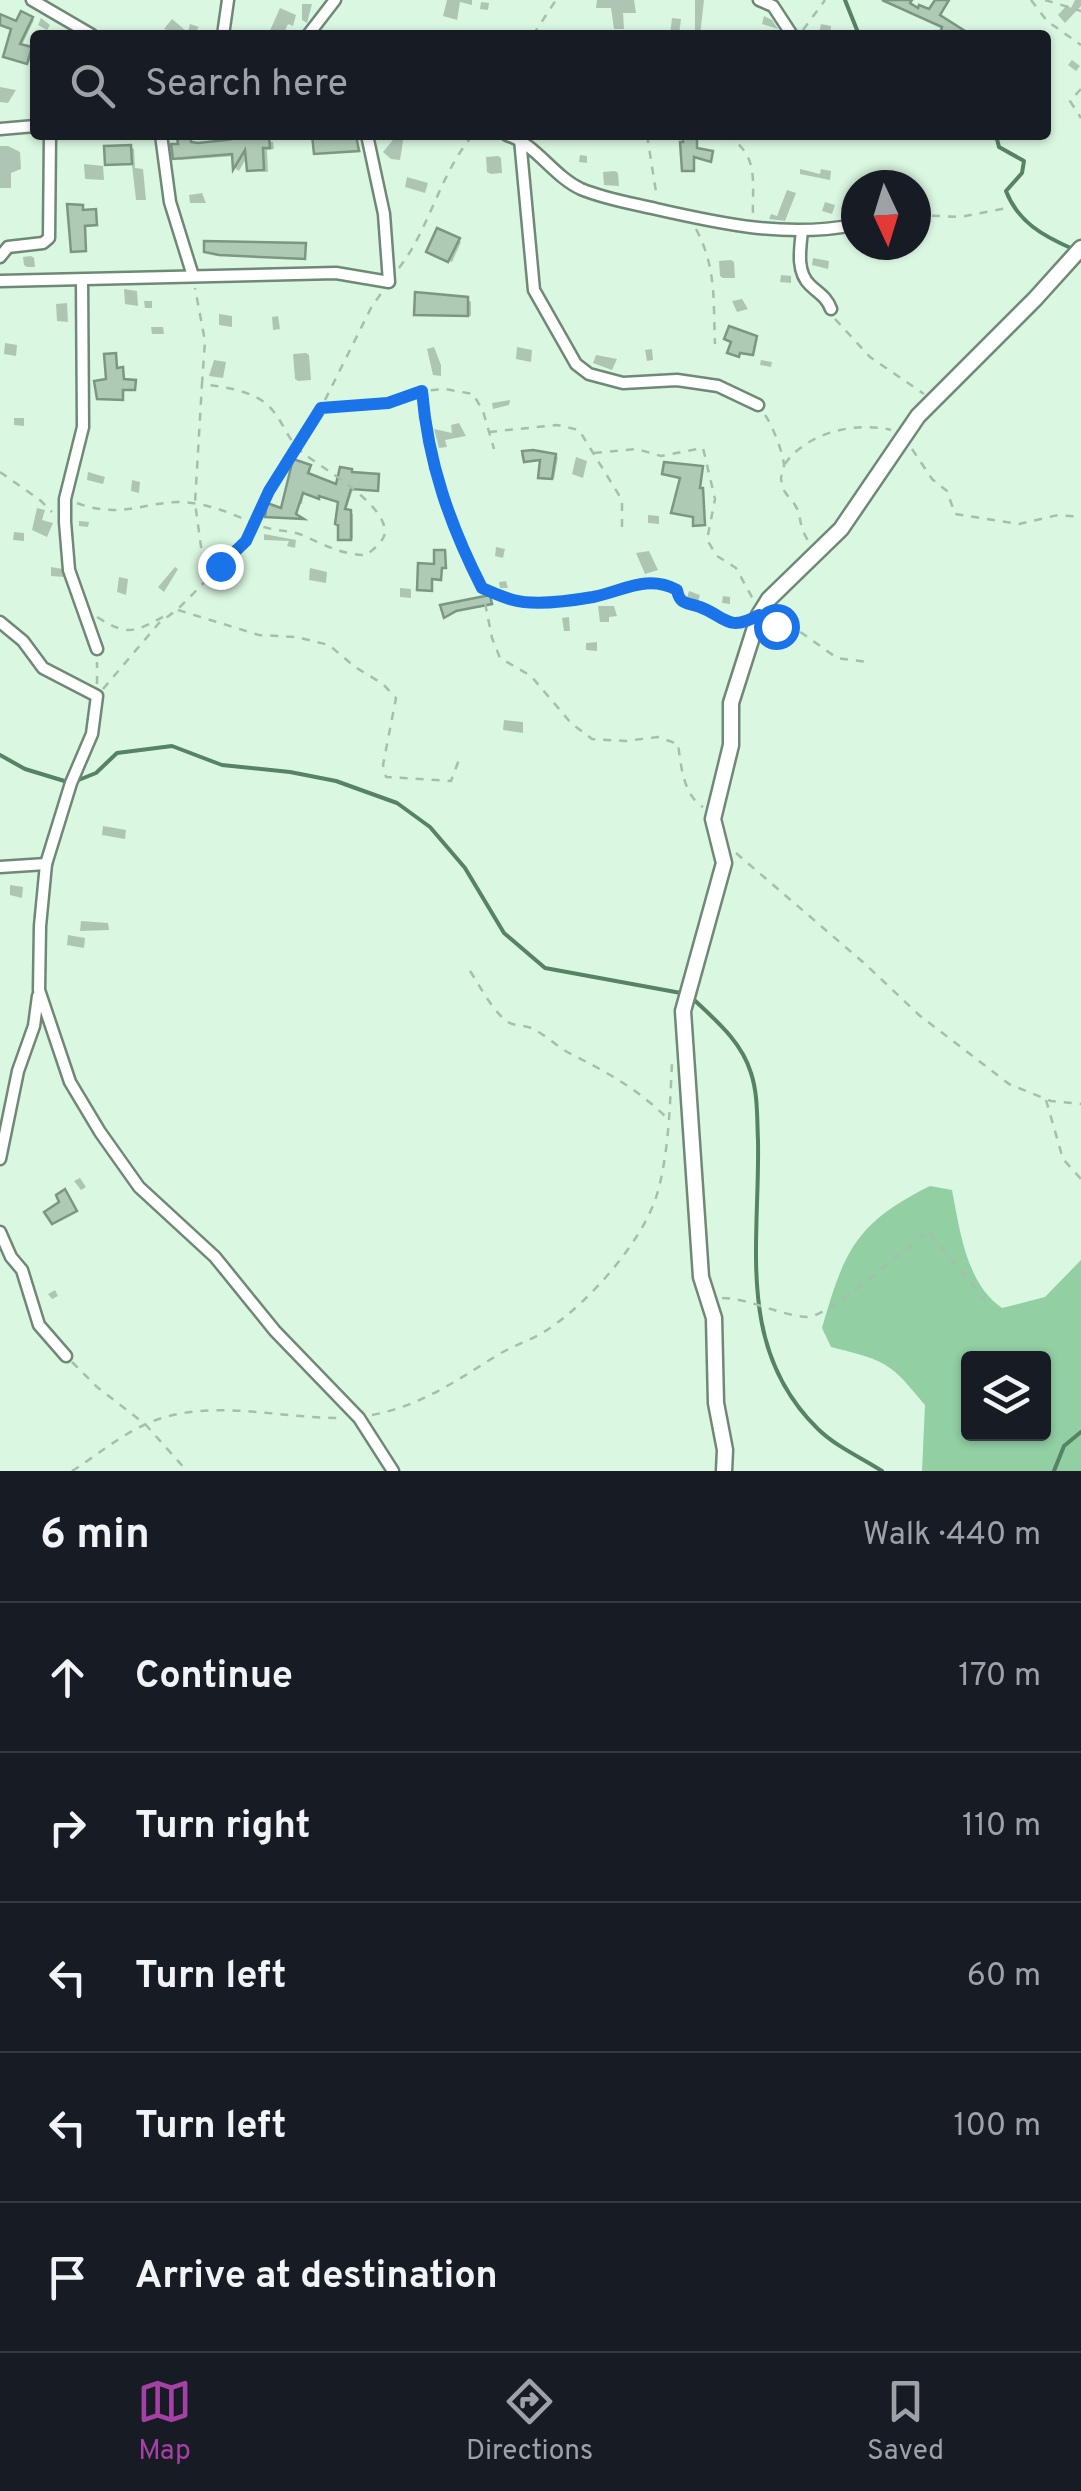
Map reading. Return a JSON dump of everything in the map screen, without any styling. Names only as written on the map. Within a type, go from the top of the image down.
[{"type":"street","points":[[32,0],[84,30]]},
{"type":"street","points":[[62,16],[68,0]]},
{"type":"street","points":[[224,30],[228,0]]},
{"type":"street","points":[[312,30],[334,0]]},
{"type":"street","points":[[759,0],[773,6],[791,30]]},
{"type":"street","points":[[0,129],[30,126]]},
{"type":"street","points":[[0,256],[8,248],[43,243],[49,238],[50,140]]},
{"type":"street","points":[[162,140],[170,202],[192,276]]},
{"type":"street","points":[[0,281],[336,273],[389,282],[384,214],[368,140]]},
{"type":"street","points":[[520,140],[534,290],[564,349],[576,364],[588,374],[623,384],[677,380],[718,386],[758,405]]},
{"type":"street","points":[[521,140],[561,178],[614,201],[753,228],[802,231],[841,226]]},
{"type":"street","points":[[802,231],[798,258],[806,283],[827,298],[831,309]]},
{"type":"street","points":[[724,1471],[725,1450],[716,1403],[714,1318],[702,1278],[683,1011],[724,863],[716,840],[714,813],[731,745],[731,703],[759,615],[769,598],[841,530],[918,416],[1035,300],[1081,248]]},
{"type":"street","points":[[82,280],[83,427],[66,500],[65,522],[70,570],[98,649]]},
{"type":"street","points":[[0,622],[23,641],[43,668],[97,696],[92,734],[71,783],[46,864],[34,1026],[18,1071],[0,1159]]},
{"type":"street","points":[[0,868],[46,864]]},
{"type":"street","points":[[39,990],[70,1082],[122,1165],[139,1187],[215,1257],[275,1331],[358,1418],[393,1471]]},
{"type":"street","points":[[0,1232],[11,1257],[22,1270],[39,1325],[66,1356]]},
{"type":"path","points":[[536,30],[556,0]]},
{"type":"path","points":[[799,30],[826,0]]},
{"type":"path","points":[[1031,0],[1047,21],[1081,45]]},
{"type":"path","points":[[1044,0],[1081,10]]},
{"type":"path","points":[[1081,89],[1070,102],[1081,118]]},
{"type":"path","points":[[97,696],[159,623],[178,610],[246,541],[269,491],[321,408],[372,306],[416,246],[469,140]]},
{"type":"path","points":[[649,140],[658,209]]},
{"type":"path","points":[[735,140],[744,145],[752,162],[753,228]]},
{"type":"path","points":[[931,216],[960,217],[1007,208]]},
{"type":"path","points":[[691,218],[708,251],[716,310],[714,344]]},
{"type":"path","points":[[192,276],[205,341],[195,503],[202,582]]},
{"type":"path","points":[[831,309],[836,322],[870,357],[918,392],[936,400]]},
{"type":"path","points":[[66,500],[121,512],[168,503],[195,503],[300,535],[335,552],[367,554],[384,539],[382,522],[367,498],[298,449],[282,419],[267,404],[246,391],[202,384]]},
{"type":"path","points":[[321,408],[388,403],[422,391],[445,389],[472,394],[494,449]]},
{"type":"path","points":[[422,391],[426,437],[437,468],[441,499],[482,588],[500,658],[530,676],[571,723],[592,739],[626,741],[658,736],[678,744],[682,771],[693,801],[714,813]]},
{"type":"path","points":[[758,405],[776,429],[776,444],[784,464]]},
{"type":"path","points":[[489,432],[557,425],[579,430],[622,500],[622,535]]},
{"type":"path","points":[[817,552],[799,528],[798,509],[782,490],[784,464],[796,448],[810,439],[853,429],[876,426],[903,438],[932,479],[947,491],[955,514],[1019,524],[1058,515],[1081,517]]},
{"type":"path","points":[[594,453],[637,448],[661,456],[703,448],[715,499],[707,540],[716,556],[736,568],[759,615],[776,626],[799,631],[837,658],[867,662]]},
{"type":"path","points":[[0,472],[65,522]]},
{"type":"path","points":[[482,588],[515,601],[560,600],[663,582],[677,590],[678,598],[686,604],[701,607],[722,622],[748,621],[759,615]]},
{"type":"path","points":[[83,609],[118,631],[136,630],[178,610],[259,634],[329,645],[396,698],[383,765],[386,777],[451,781],[460,757]]},
{"type":"path","points":[[97,696],[98,649]]},
{"type":"path","points":[[720,846],[732,849],[932,1025],[1009,1084],[1046,1099],[1081,1104]]},
{"type":"path","points":[[470,971],[508,1022],[532,1028],[572,1054],[591,1061],[606,1076],[622,1080],[646,1096],[669,1120]]},
{"type":"path","points":[[72,1471],[146,1424],[204,1412],[358,1418],[393,1412],[450,1387],[497,1355],[546,1331],[585,1302],[632,1242],[658,1193],[669,1120],[673,1054]]},
{"type":"path","points":[[1046,1099],[1063,1159],[1081,1179]]},
{"type":"path","points":[[707,1298],[741,1298],[809,1317],[830,1310],[928,1231],[986,1301]]},
{"type":"path","points":[[66,1356],[97,1388],[146,1424],[187,1471]]},
{"type":"green space","points":[[930,1186],[952,1190],[972,1270],[980,1285],[1002,1308],[1045,1297],[1081,1260],[1081,1471],[922,1471],[925,1405],[885,1365],[831,1347],[822,1328],[846,1259],[856,1242],[885,1213]]},
{"type":"building","points":[[882,0],[912,0],[910,3],[918,8],[919,5],[929,9],[935,0],[949,0],[940,15],[963,30],[941,30],[942,27]]},
{"type":"building","points":[[21,11],[33,17],[20,44],[30,46],[27,64],[3,57],[11,29],[0,25],[0,14],[16,21]]},
{"type":"building","points":[[177,140],[198,143],[269,140],[270,148],[263,148],[264,170],[247,171],[245,150],[233,170],[232,154],[173,159],[171,144],[178,144]]},
{"type":"building","points":[[313,140],[357,140],[359,151],[314,154]]},
{"type":"building","points":[[697,140],[697,148],[713,151],[711,162],[694,157],[694,171],[682,171],[683,142]]},
{"type":"building","points":[[131,145],[132,164],[105,165],[104,146]]},
{"type":"building","points":[[67,204],[83,205],[83,210],[96,209],[97,225],[85,226],[86,251],[71,252]]},
{"type":"building","points":[[437,228],[460,238],[448,262],[426,252]]},
{"type":"building","points":[[204,241],[306,243],[305,259],[219,255],[204,252]]},
{"type":"building","points":[[415,292],[468,297],[468,316],[414,315]]},
{"type":"building","points":[[729,326],[757,336],[753,355],[740,353],[739,357],[727,353],[731,342],[724,339]]},
{"type":"building","points":[[116,353],[117,368],[123,367],[124,379],[136,380],[135,390],[123,390],[123,400],[97,399],[94,381],[106,379],[104,354]]},
{"type":"building","points":[[522,451],[556,454],[552,479],[538,478],[540,460],[524,462]]},
{"type":"building","points":[[293,459],[311,465],[308,473],[336,484],[340,467],[379,474],[378,491],[351,489],[345,509],[351,510],[351,540],[338,540],[338,502],[319,496],[303,493],[296,514],[304,519],[265,517],[267,503],[281,508]]},
{"type":"building","points":[[664,462],[703,466],[700,488],[705,525],[693,526],[693,517],[671,513],[680,478],[662,474]]},
{"type":"building","points":[[434,550],[445,550],[446,568],[442,568],[441,580],[432,579],[432,591],[417,590],[418,563],[434,564]]},
{"type":"building","points":[[490,595],[492,604],[456,611],[444,618],[440,605]]},
{"type":"building","points":[[65,1189],[77,1211],[52,1224],[44,1212],[59,1202],[56,1195]]},
{"type":"waterway","points":[[845,0],[857,30]]},
{"type":"waterway","points":[[997,140],[999,147],[1024,161],[1022,173],[1006,191],[1017,211],[1042,233],[1073,249]]},
{"type":"waterway","points":[[0,755],[25,769],[71,783],[96,773],[117,753],[172,746],[222,765],[336,781],[397,803],[430,827],[465,868],[504,933],[545,968],[681,993]]},
{"type":"waterway","points":[[690,996],[734,1040],[753,1081],[758,1141],[758,1293],[763,1329],[774,1364],[792,1398],[818,1429],[882,1471]]},
{"type":"waterway","points":[[1054,1471],[1064,1446],[1081,1432]]},
{"type":"route","points":[[220,566],[246,541],[269,491],[321,408],[388,403],[422,391],[426,437],[437,468],[441,499],[482,588],[515,601],[560,600],[663,582],[677,590],[678,598],[686,604],[701,607],[722,622],[748,621],[759,615],[776,626]]}]
